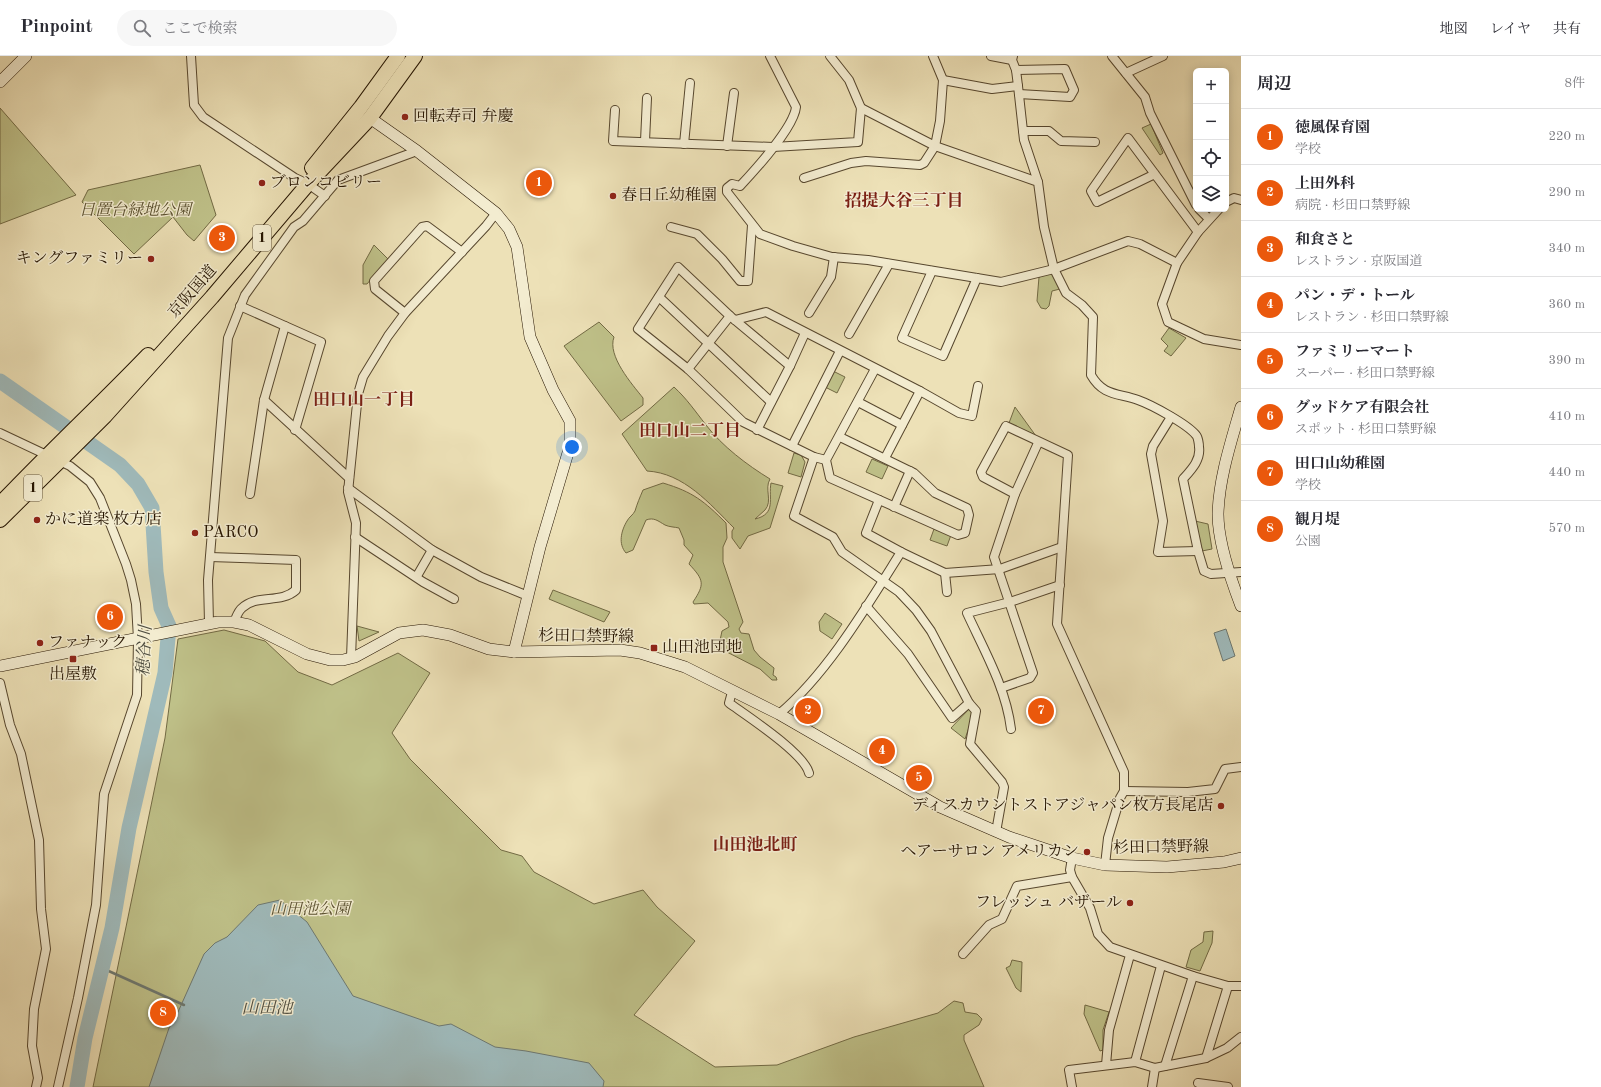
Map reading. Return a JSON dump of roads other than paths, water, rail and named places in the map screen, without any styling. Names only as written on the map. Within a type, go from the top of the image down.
[{"type":"highway","name":"京阪国道","points":[[0,504],[56,455],[99,414],[212,297],[305,182],[398,56]]},
{"type":"highway","name":"京阪国道","points":[[305,182],[370,118],[414,56]]},
{"type":"highway","name":"京阪国道","points":[[0,520],[56,455]]},
{"type":"main road","points":[[0,82],[26,56]]},
{"type":"main road","points":[[370,118],[417,151],[496,213],[509,229],[517,246],[530,337],[553,390],[570,421],[570,446],[540,547],[514,652]]},
{"type":"main road","points":[[1241,407],[1225,462],[1218,515],[1229,572],[1241,606]]},
{"type":"main road","name":"杉田口禁野線","points":[[0,666],[143,638],[205,624],[234,622],[250,625],[308,654],[330,660],[343,660],[351,658],[399,633],[423,630],[450,635],[490,649],[514,652],[620,650],[640,653],[685,667],[732,692],[779,714],[940,807],[996,832],[1072,858],[1105,865],[1167,867],[1224,862],[1241,858]]},
{"type":"street","points":[[191,56],[194,105],[196,110],[203,117],[325,196]]},
{"type":"street","points":[[770,56],[796,107],[795,115],[773,147],[740,186],[732,184],[727,188],[727,192],[760,234],[793,246],[834,257],[932,270],[1001,282],[1054,269],[1128,241],[1140,244],[1177,263]]},
{"type":"street","points":[[615,110],[612,141],[773,147],[858,142],[861,108],[849,80],[830,56]]},
{"type":"street","points":[[804,178],[851,163],[866,161],[920,165],[924,163],[935,146],[940,121],[943,80],[933,56]]},
{"type":"street","points":[[991,56],[1012,58],[1016,70],[1024,140],[1038,182],[1044,227],[1054,269],[1066,293],[1082,305],[1093,317],[1090,369],[1095,384],[1111,394],[1138,400],[1171,417],[1197,436],[1200,448],[1196,463],[1183,479],[1198,551],[1204,571],[1211,574],[1241,572]]},
{"type":"street","points":[[1112,56],[1145,97],[1150,113],[1193,199]]},
{"type":"street","points":[[1126,73],[1163,56]]},
{"type":"street","points":[[943,80],[992,89],[1019,90],[1070,97],[1074,90],[1064,69],[1016,70]]},
{"type":"street","points":[[684,144],[690,83]]},
{"type":"street","points":[[727,146],[734,93]]},
{"type":"street","points":[[644,141],[647,98]]},
{"type":"street","points":[[861,108],[935,146],[1038,182]]},
{"type":"street","points":[[1024,131],[1049,131],[1061,141],[1094,142]]},
{"type":"street","points":[[1155,174],[1097,202],[1091,191],[1128,138],[1155,174],[1198,232]]},
{"type":"street","points":[[205,624],[228,338],[240,306],[245,295],[294,227],[303,222],[338,180],[417,151]]},
{"type":"street","points":[[1229,200],[1234,198],[1241,200]]},
{"type":"street","points":[[1202,212],[1210,219]]},
{"type":"street","points":[[1216,212],[1198,232],[1177,263],[1162,304],[1168,322],[1204,339],[1241,345]]},
{"type":"street","points":[[351,658],[356,523],[348,488],[358,394],[363,377],[388,336],[405,313],[496,213]]},
{"type":"street","points":[[671,227],[697,234],[722,259],[740,281],[748,281],[752,225]]},
{"type":"street","points":[[405,313],[375,289],[374,281],[422,227],[427,226],[462,252]]},
{"type":"street","points":[[809,313],[831,277],[834,257]]},
{"type":"street","points":[[849,334],[889,264]]},
{"type":"street","points":[[790,366],[733,318],[678,267],[638,329],[688,369],[743,422],[814,457],[826,460]]},
{"type":"street","points":[[932,270],[902,338],[943,356],[977,278]]},
{"type":"street","points":[[659,297],[772,402]]},
{"type":"street","points":[[240,306],[321,342],[295,430]]},
{"type":"street","points":[[688,369],[709,343],[733,318],[766,312],[920,391],[959,413],[972,416],[978,386]]},
{"type":"street","points":[[250,494],[264,400],[285,326]]},
{"type":"street","points":[[757,430],[790,366],[805,332]]},
{"type":"street","points":[[792,446],[840,351]]},
{"type":"street","points":[[840,437],[910,471],[935,493],[967,508],[969,516],[965,533],[958,535],[830,478],[826,460],[840,437],[875,369]]},
{"type":"street","points":[[885,458],[920,391]]},
{"type":"street","points":[[264,400],[349,478]]},
{"type":"street","points":[[858,402],[902,425]]},
{"type":"street","points":[[1171,417],[1153,446],[1151,454],[1163,521],[1158,552],[1198,551]]},
{"type":"street","points":[[1015,494],[983,477],[981,472],[1006,426],[1038,443],[1068,455],[1058,624],[1124,772],[1124,791],[1120,798],[1108,838],[1105,865]]},
{"type":"street","points":[[0,433],[56,455],[90,482],[100,498],[131,580],[143,638],[137,695],[104,794],[96,905],[78,998],[58,1087]]},
{"type":"street","points":[[1002,688],[1030,678],[1033,673],[1000,569],[994,557],[1015,494],[1038,443]]},
{"type":"street","points":[[814,457],[794,516],[832,537],[842,552],[898,592],[916,610],[931,631],[970,703],[976,711],[970,744],[1002,782],[1004,787],[996,832]]},
{"type":"street","points":[[894,507],[910,471]]},
{"type":"street","points":[[348,488],[432,550],[481,577],[528,596]]},
{"type":"street","points":[[879,500],[866,533],[945,573],[1000,569],[1062,547]]},
{"type":"street","points":[[355,537],[417,576],[423,582],[454,598]]},
{"type":"street","points":[[417,576],[432,550]]},
{"type":"street","points":[[779,714],[804,690],[844,639],[901,552]]},
{"type":"street","points":[[210,557],[296,560],[296,590],[289,597],[258,601],[248,604],[241,608],[234,622]]},
{"type":"street","points":[[945,573],[947,592]]},
{"type":"street","points":[[1011,729],[1009,713],[1002,688],[967,612],[1010,602],[1060,585]]},
{"type":"street","points":[[866,606],[908,654],[952,718],[970,703]]},
{"type":"street","points":[[0,683],[10,725],[21,754],[40,840],[41,909],[46,949],[34,1009],[32,1046],[38,1078],[36,1087]]},
{"type":"street","points":[[732,692],[729,703],[790,749],[807,767],[809,773]]},
{"type":"street","points":[[1124,791],[1188,792],[1215,789],[1225,769],[1241,767]]},
{"type":"street","points":[[1072,858],[1070,870],[1072,877],[1090,908],[1098,934],[1110,947],[1193,976],[1228,986],[1241,986]]},
{"type":"street","points":[[963,954],[989,925],[1002,919],[1017,886],[1072,877]]},
{"type":"street","points":[[1106,1065],[1108,1030],[1130,955]]},
{"type":"street","points":[[1135,1062],[1161,966]]},
{"type":"street","points":[[1165,1066],[1193,976]]},
{"type":"street","points":[[1206,1058],[1228,986]]},
{"type":"street","points":[[1072,1087],[1069,1070],[1135,1062],[1155,1068],[1206,1058],[1227,1048],[1241,1038]]},
{"type":"street","points":[[1152,1087],[1155,1068]]},
{"type":"street","points":[[1198,1083],[1228,1087]]},
{"type":"water","points":[[1226,629],[1235,656],[1223,661],[1214,633]]},
{"type":"water","name":"山田池","points":[[280,900],[307,922],[353,996],[439,1026],[451,1024],[495,1047],[526,1051],[589,1063],[604,1081],[603,1087],[149,1087],[169,1028],[178,1012],[204,954],[215,943],[227,937],[258,905]]},
{"type":"waterway","name":"穂谷川","points":[[0,381],[120,465],[138,484],[152,508],[156,572],[161,608],[169,626],[165,673],[129,828],[112,928],[85,1038],[77,1087]]},
{"type":"waterway","points":[[102,968],[184,1005]]},
{"type":"place","name":"回転寿司 弁慶","points":[[405,117]]},
{"type":"place","name":"ブロンコビリー","points":[[262,183]]},
{"type":"place","name":"徳風保育園","points":[[539,183]]},
{"type":"place","name":"春日丘幼稚園","points":[[613,196]]},
{"type":"place","name":"和食さと","points":[[222,238]]},
{"type":"place","name":"キングファミリー","points":[[151,259]]},
{"type":"place","name":"かに道楽 枚方店","points":[[37,520]]},
{"type":"place","name":"PARCO","points":[[195,533]]},
{"type":"place","name":"グッドケア有限会社","points":[[110,617]]},
{"type":"place","name":"ファナック","points":[[40,643]]},
{"type":"place","name":"山田池団地","points":[[654,648]]},
{"type":"place","name":"出屋敷","points":[[73,659]]},
{"type":"place","name":"上田外科","points":[[808,711]]},
{"type":"place","name":"田口山幼稚園","points":[[1041,711]]},
{"type":"place","name":"パン・デ・トール","points":[[882,751]]},
{"type":"place","name":"ファミリーマート","points":[[919,778]]},
{"type":"place","name":"ディスカウントストアジャパン枚方長尾店","points":[[1221,806]]},
{"type":"place","name":"ヘアーサロン アメリカン","points":[[1087,852]]},
{"type":"place","name":"フレッシュ バザール","points":[[1130,903]]},
{"type":"place","name":"観月堤","points":[[163,1013]]},
{"type":"district","name":"招提大谷三丁目","points":[[904,201]]},
{"type":"district","name":"田口山一丁目","points":[[364,400]]},
{"type":"district","name":"田口山二丁目","points":[[690,431]]},
{"type":"district","name":"山田池北町","points":[[755,845]]},
{"type":"park label","name":"日置台緑地公園","points":[[135,211]]},
{"type":"park label","name":"山田池公園","points":[[310,910]]}]
